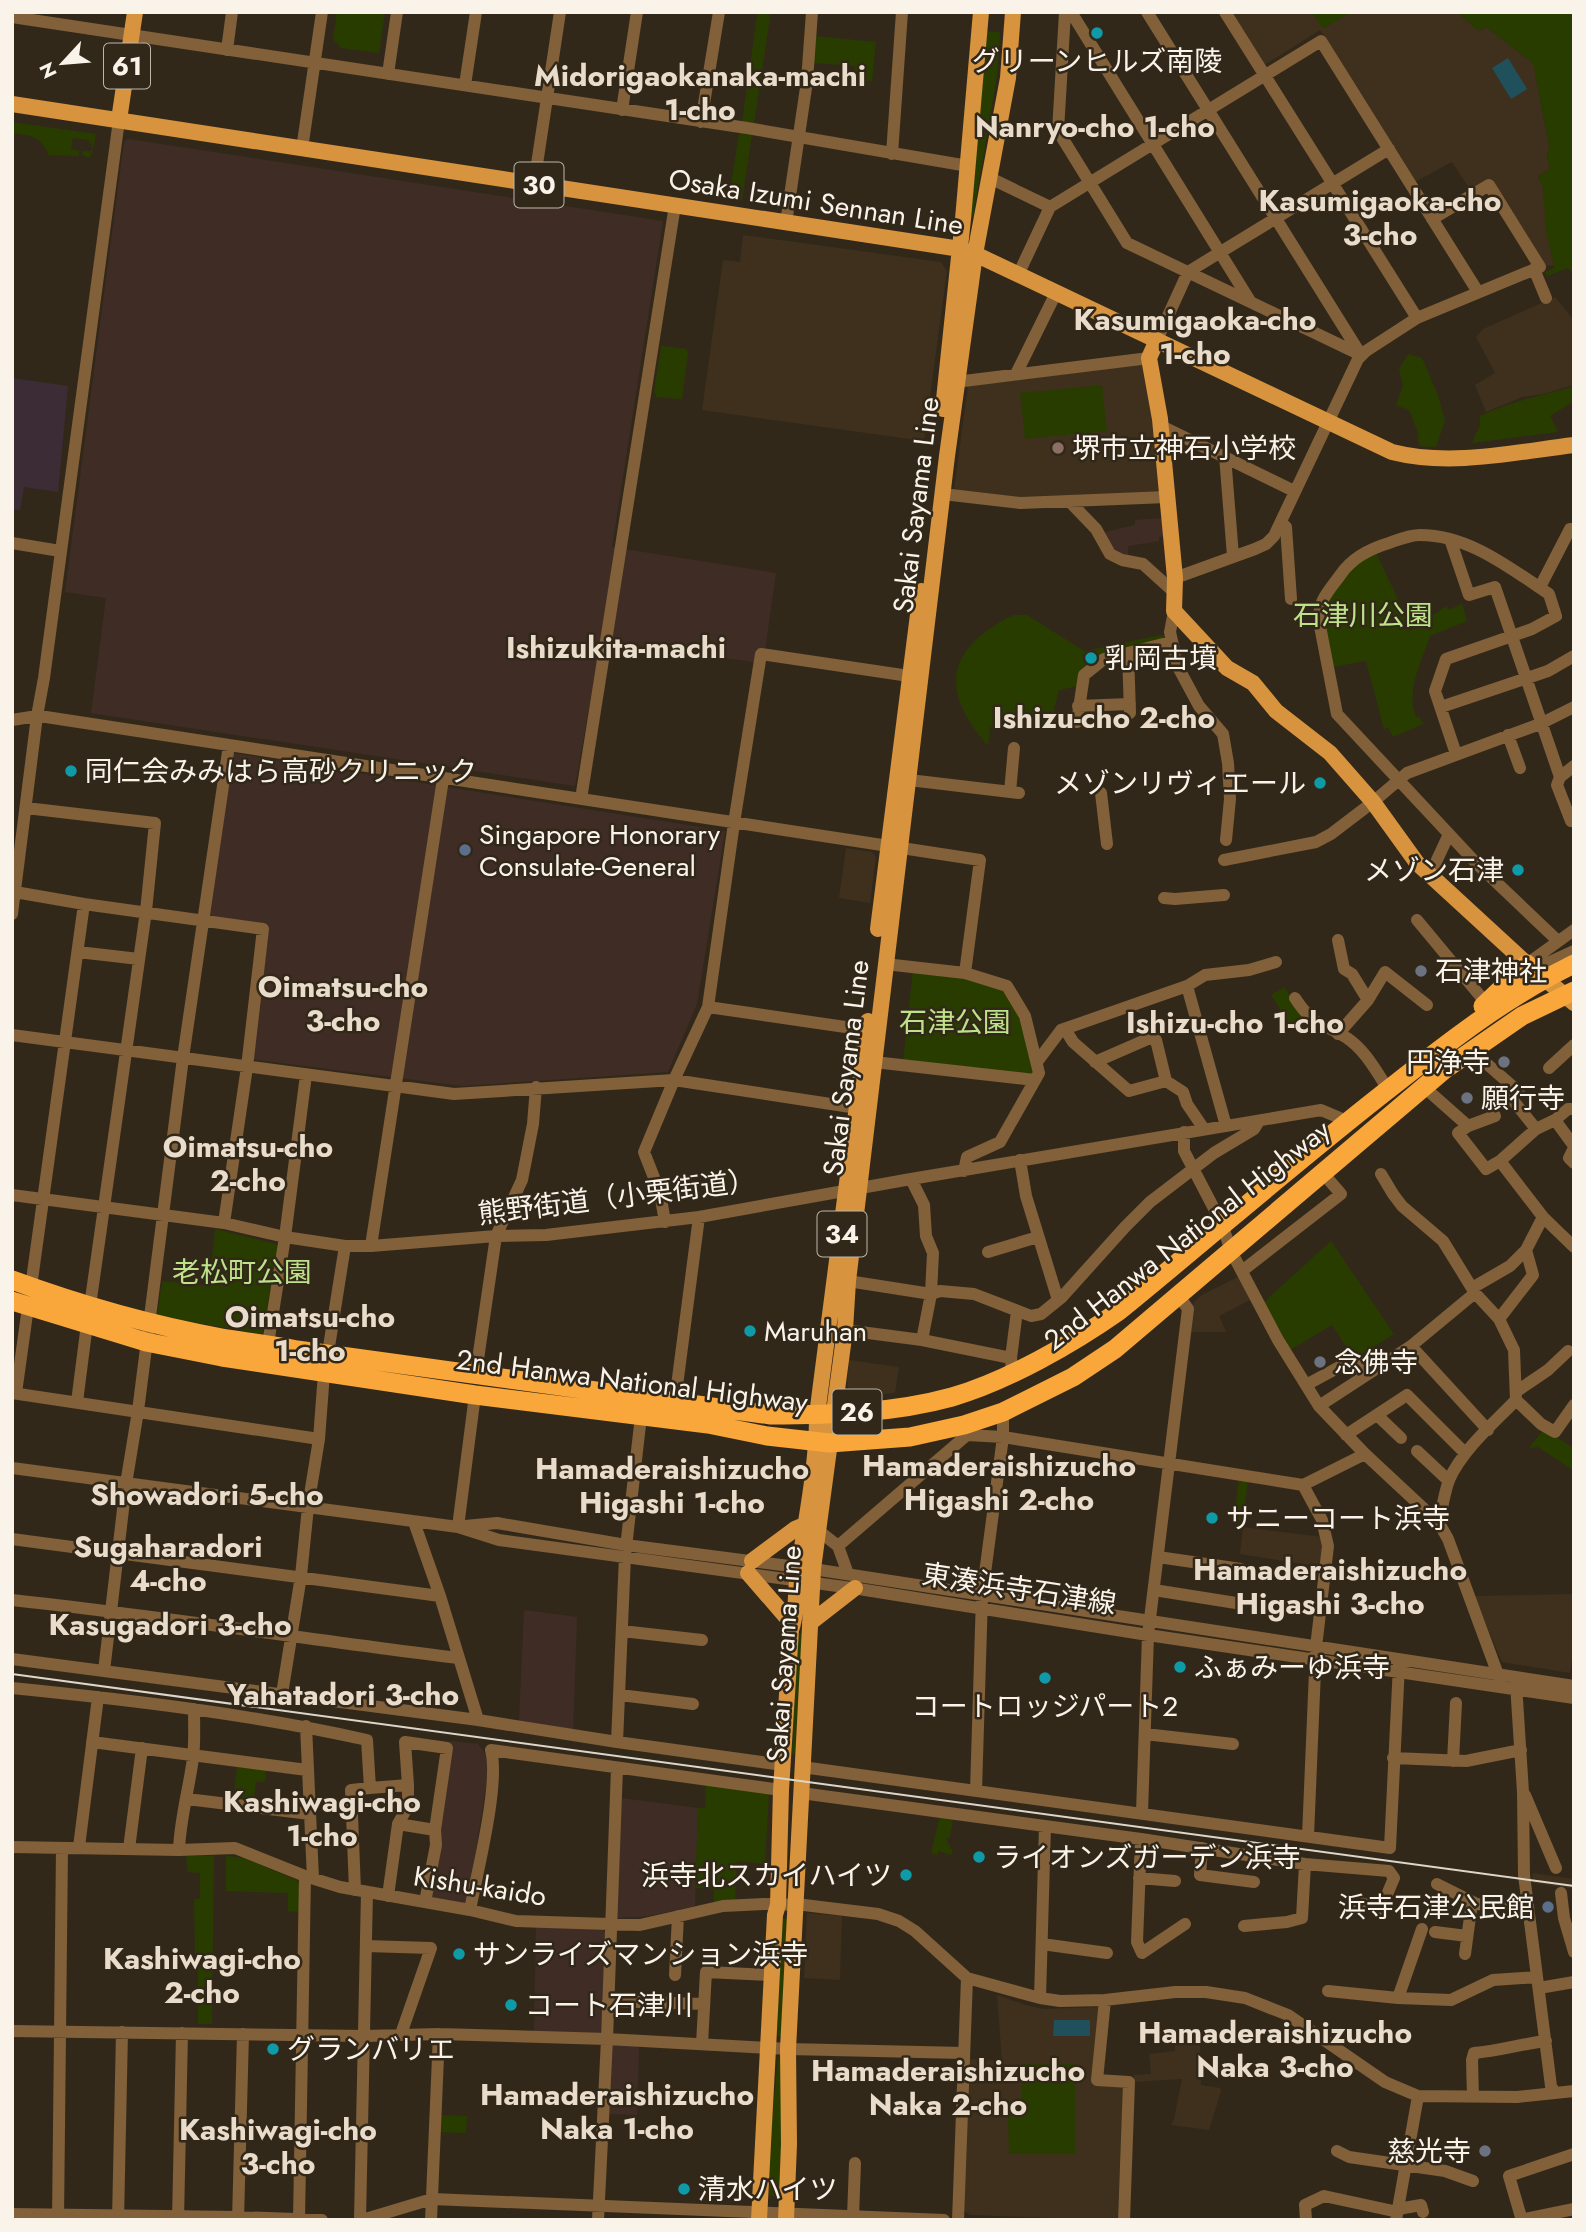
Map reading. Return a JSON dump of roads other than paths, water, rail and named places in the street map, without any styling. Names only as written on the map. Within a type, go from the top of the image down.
[{"type":"highway","name":"26","points":[[18,1284],[65,1300],[88,1315],[146,1342],[222,1357],[477,1373],[771,1415],[825,1415],[917,1404],[954,1396],[1011,1366],[1095,1328],[1347,1121],[1506,1001],[1536,970],[1567,960]]},
{"type":"highway","points":[[1445,1045],[1486,1003],[1536,970]]},
{"type":"highway","name":"2nd Hanwa National Highway","points":[[18,1284],[64,1302],[169,1331],[282,1352],[784,1419],[855,1421],[929,1412],[984,1396],[1033,1376],[1101,1333],[1437,1059],[1506,1012],[1574,974]]},
{"type":"highway","name":"26","points":[[18,1302],[268,1344],[326,1363],[475,1395],[824,1443],[966,1430],[1073,1377],[1115,1349],[1322,1172],[1471,1050],[1522,1016],[1571,993]]},
{"type":"highway","name":"2nd Hanwa National Highway","points":[[18,1302],[164,1342],[281,1364],[796,1434],[855,1433],[909,1428],[988,1408],[1038,1384],[1086,1356],[1149,1308],[1443,1067],[1513,1018],[1571,993]]},
{"type":"main road","name":"61","points":[[119,120],[135,12]]},
{"type":"main road","name":"Sakai Sayama Line","points":[[825,1415],[845,1330],[857,1108],[866,1030],[894,847],[909,779],[958,379],[967,252],[968,166],[981,12]]},
{"type":"main road","name":"Sakai Sayama Line","points":[[759,2216],[791,1630],[805,1575],[813,1527],[853,1190],[874,1062],[885,964],[909,676],[967,252],[990,178],[1009,78],[1013,12]]},
{"type":"main road","name":"Osaka Izumi Sennan Line","points":[[12,104],[967,252],[1392,452],[1423,458],[1453,458],[1574,445]]},
{"type":"main road","points":[[1157,340],[1149,358],[1161,426],[1174,611],[1227,668],[1253,682],[1276,711],[1330,753],[1373,802],[1417,863],[1536,970],[1571,993]]},
{"type":"main road","points":[[791,1630],[787,1618],[750,1567],[795,1529],[813,1527]]},
{"type":"main road","name":"Sakai Sayama Line","points":[[786,2217],[789,2144],[788,2049],[810,1623],[805,1575]]},
{"type":"main road","points":[[810,1623],[851,1581]]},
{"type":"street","points":[[227,50],[232,12]]},
{"type":"street","points":[[302,149],[322,12]]},
{"type":"street","points":[[388,74],[397,12]]},
{"type":"street","points":[[465,85],[476,12]]},
{"type":"street","points":[[534,184],[560,12]]},
{"type":"street","points":[[622,110],[637,12]]},
{"type":"street","points":[[701,121],[719,12]]},
{"type":"street","points":[[786,223],[807,80],[812,12]]},
{"type":"street","points":[[892,154],[902,12]]},
{"type":"street","points":[[1065,12],[1058,131],[1127,243],[1362,355]]},
{"type":"street","points":[[1072,12],[1250,302]]},
{"type":"street","points":[[1147,12],[1362,355]]},
{"type":"street","points":[[1225,12],[1417,318]]},
{"type":"street","points":[[12,17],[54,18],[131,36],[701,121],[968,166]]},
{"type":"street","points":[[1018,275],[1050,207],[1321,41],[1478,292]]},
{"type":"street","points":[[12,911],[119,120]]},
{"type":"street","points":[[1157,340],[1188,272],[1389,149]]},
{"type":"street","points":[[990,178],[1050,207]]},
{"type":"street","points":[[1069,501],[1096,528],[1110,554],[1143,564],[1174,585],[1233,556],[1266,544],[1274,536],[1362,355],[1417,318],[1540,267],[1489,185],[1432,219]]},
{"type":"street","points":[[581,799],[675,205]]},
{"type":"street","points":[[1534,270],[1546,298]]},
{"type":"street","points":[[1016,374],[1056,293]]},
{"type":"street","points":[[958,379],[964,381],[1149,358]]},
{"type":"street","points":[[1161,426],[1294,491]]},
{"type":"street","points":[[1225,456],[1233,556]]},
{"type":"street","points":[[943,494],[1020,503],[1167,497]]},
{"type":"street","points":[[1281,522],[1286,527],[1291,599]]},
{"type":"street","points":[[1539,587],[1570,529],[1574,528]]},
{"type":"street","points":[[1456,754],[1435,691],[1446,659],[1532,629],[1556,616],[1549,594],[1489,554],[1450,539],[1419,535],[1373,548],[1348,563],[1318,607],[1337,715],[1448,834],[1558,941]]},
{"type":"street","points":[[1450,539],[1469,596],[1494,587],[1560,777],[1558,785],[1571,821],[1574,820]]},
{"type":"street","points":[[12,543],[60,551]]},
{"type":"street","points":[[1174,611],[1170,632],[1174,657],[1199,706],[1223,733],[1230,799],[1226,839]]},
{"type":"street","points":[[1077,722],[1084,675],[1104,659],[1171,642]]},
{"type":"street","points":[[1078,706],[1130,708],[1128,653]]},
{"type":"street","points":[[665,1222],[660,1193],[644,1152],[708,1007],[761,654],[909,676]]},
{"type":"street","points":[[1441,707],[1548,671],[1574,656]]},
{"type":"street","points":[[1224,860],[1308,845],[1331,834],[1399,782],[1407,772],[1540,724],[1574,707]]},
{"type":"street","points":[[12,720],[37,716],[980,860],[965,973]]},
{"type":"street","points":[[1508,735],[1520,768]]},
{"type":"street","points":[[104,1671],[183,1058],[229,745]]},
{"type":"street","points":[[909,779],[1015,792],[1014,748]]},
{"type":"street","points":[[1560,777],[1574,766]]},
{"type":"street","points":[[371,1247],[443,779]]},
{"type":"street","points":[[1101,793],[1107,844]]},
{"type":"street","points":[[26,808],[155,823],[146,911],[77,1402]]},
{"type":"street","points":[[1430,875],[1448,834]]},
{"type":"street","points":[[15,892],[263,929],[225,1223]]},
{"type":"street","points":[[1164,898],[1224,895]]},
{"type":"street","points":[[18,1284],[44,1199],[84,904]]},
{"type":"street","points":[[1417,920],[1486,1003]]},
{"type":"street","points":[[1536,970],[1558,941],[1574,930]]},
{"type":"street","points":[[1338,940],[1344,969],[1352,974],[1368,1000]]},
{"type":"street","points":[[1567,960],[1574,951]]},
{"type":"street","points":[[78,952],[139,959]]},
{"type":"street","points":[[1037,1062],[1061,1030],[1187,986],[1205,975],[1249,970],[1276,962]]},
{"type":"street","points":[[885,964],[965,973],[1007,986],[1025,1016],[1039,1073],[1000,1142],[967,1157],[964,1171]]},
{"type":"street","points":[[1338,1034],[1368,1000],[1385,972],[1427,1005]]},
{"type":"street","points":[[1187,986],[1226,1126]]},
{"type":"street","points":[[1295,999],[1317,1024],[1347,1038],[1362,1051],[1388,1089]]},
{"type":"street","points":[[708,1007],[866,1030]]},
{"type":"street","points":[[1065,1029],[1073,1042],[1129,1091],[1166,1081]]},
{"type":"street","points":[[12,1035],[454,1094],[674,1080],[857,1108]]},
{"type":"street","points":[[1095,1062],[1150,1038],[1156,1040],[1166,1081],[1183,1092],[1187,1104],[1204,1129]]},
{"type":"street","points":[[1549,1068],[1574,1045]]},
{"type":"street","points":[[1471,1050],[1516,1096],[1536,1129]]},
{"type":"street","points":[[874,1062],[1035,1080]]},
{"type":"street","points":[[268,1344],[306,1075]]},
{"type":"street","points":[[477,1373],[496,1236],[522,1180],[533,1124],[536,1087]]},
{"type":"street","points":[[1424,1087],[1468,1126]]},
{"type":"street","points":[[1495,1116],[1468,1126],[1458,1133],[1486,1169],[1500,1161],[1536,1129],[1555,1120],[1569,1109],[1574,1109]]},
{"type":"street","name":"熊野街道（小栗街道）","points":[[12,1195],[164,1214],[225,1223],[285,1237],[371,1247],[496,1236],[546,1235],[665,1222],[1321,1110],[1347,1121]]},
{"type":"street","points":[[1555,1120],[1574,1147],[1569,1158],[1574,1163]]},
{"type":"street","points":[[848,1281],[931,1294],[940,1291],[974,1294],[1031,1316],[1041,1314],[1058,1300],[1150,1202],[1214,1153],[1254,1129],[1259,1121]]},
{"type":"street","points":[[1184,1132],[1184,1150],[1222,1224],[1231,1251],[1273,1331],[1320,1406],[1365,1454],[1439,1523],[1448,1539],[1498,1674],[1511,1689],[1521,1750],[1524,1875],[1551,2087],[1555,2093]]},
{"type":"street","points":[[1020,1160],[1026,1196],[1058,1300]]},
{"type":"street","points":[[1500,1161],[1543,1217],[1574,1247]]},
{"type":"street","points":[[1242,1271],[1340,1194],[1322,1172]]},
{"type":"street","points":[[1381,1174],[1402,1206],[1443,1241],[1473,1291],[1499,1318],[1514,1350],[1517,1396],[1541,1424],[1555,1432],[1574,1405]]},
{"type":"street","points":[[911,1179],[924,1205],[926,1236],[933,1253],[931,1294],[922,1340]]},
{"type":"street","points":[[675,1401],[699,1217]]},
{"type":"street","points":[[1320,1406],[1411,1346],[1473,1291],[1510,1266],[1526,1250],[1543,1217]]},
{"type":"street","points":[[988,1252],[1038,1237]]},
{"type":"street","points":[[282,1694],[301,1577],[326,1363],[345,1246]]},
{"type":"street","points":[[1499,1318],[1533,1275],[1526,1250]]},
{"type":"street","points":[[1142,1813],[1148,1635],[1188,1309],[1179,1296]]},
{"type":"street","points":[[18,1302],[14,1393],[319,1439]]},
{"type":"street","points":[[845,1330],[922,1340],[1011,1366],[1017,1311]]},
{"type":"street","points":[[1411,1346],[1488,1430]]},
{"type":"street","points":[[1439,1523],[1449,1481],[1465,1453],[1517,1396],[1568,1351]]},
{"type":"street","points":[[1306,1385],[1354,1359],[1364,1376]]},
{"type":"street","points":[[458,1527],[475,1395]]},
{"type":"street","points":[[1346,1435],[1407,1395],[1465,1453]]},
{"type":"street","points":[[976,1791],[983,1602],[1003,1437],[1003,1412]]},
{"type":"street","points":[[1377,1415],[1401,1438]]},
{"type":"street","points":[[617,1742],[626,1550],[641,1416]]},
{"type":"street","points":[[838,1546],[966,1430],[1303,1485],[1365,1454]]},
{"type":"street","points":[[1417,1451],[1449,1481]]},
{"type":"street","name":"東湊浜寺石津線","points":[[12,1468],[458,1527],[499,1540],[626,1550],[851,1581],[983,1602],[1148,1635],[1498,1674],[1574,1686]]},
{"type":"street","points":[[1303,1485],[1322,1520],[1328,1546],[1316,1653],[1308,1836]]},
{"type":"street","points":[[414,1522],[478,1720]]},
{"type":"street","points":[[813,1527],[838,1546],[851,1581]]},
{"type":"street","points":[[12,1539],[440,1596]]},
{"type":"street","points":[[1158,1557],[1241,1569]]},
{"type":"street","points":[[1154,1590],[1236,1603]]},
{"type":"street","points":[[12,1600],[458,1658]]},
{"type":"street","name":"東湊浜寺石津線","points":[[983,1602],[1150,1620],[1316,1653]]},
{"type":"street","points":[[622,1631],[702,1640]]},
{"type":"street","points":[[12,1659],[478,1720],[783,1765]]},
{"type":"street","points":[[802,1767],[1390,1848],[1399,1665]]},
{"type":"street","name":"東湊浜寺石津線","points":[[1399,1665],[1511,1689],[1574,1698]]},
{"type":"street","points":[[1511,1689],[1516,1677]]},
{"type":"street","points":[[12,1688],[194,1709],[306,1726],[366,1740],[370,1788]]},
{"type":"street","points":[[620,1695],[693,1704]]},
{"type":"street","points":[[79,1847],[98,1696]]},
{"type":"street","points":[[1453,1761],[1456,1703]]},
{"type":"street","points":[[178,1850],[179,1829],[194,1755],[194,1709]]},
{"type":"street","points":[[299,2220],[310,1814],[306,1726]]},
{"type":"street","points":[[1145,1734],[1233,1744]]},
{"type":"street","points":[[92,1742],[307,1770]]},
{"type":"street","points":[[388,1896],[398,1824],[408,1806],[405,1742],[447,1748],[435,1830],[436,1845],[425,1902]]},
{"type":"street","points":[[129,1849],[142,1748]]},
{"type":"street","points":[[1393,1758],[1466,1761],[1521,1750]]},
{"type":"street","points":[[470,1910],[488,1819],[492,1782],[491,1751],[781,1790]]},
{"type":"street","points":[[598,2220],[617,1768]]},
{"type":"street","points":[[408,1785],[351,1790],[366,1946],[361,2220],[432,2199],[599,2205],[759,2216],[944,2220]]},
{"type":"street","points":[[1523,1792],[1556,1868]]},
{"type":"street","points":[[801,1793],[1305,1864],[1389,1871],[1394,1878],[1381,1909],[1354,1901]]},
{"type":"street","points":[[187,1799],[310,1814]]},
{"type":"street","points":[[398,1824],[435,1830]]},
{"type":"street","points":[[1040,1998],[1045,1826]]},
{"type":"street","points":[[1141,1839],[1137,1942],[1142,1953],[1185,1924]]},
{"type":"street","name":"Kishu-kaido","points":[[12,1847],[178,1850],[235,1848],[309,1877],[361,1891],[516,1921],[640,1925],[723,1906],[795,1905]]},
{"type":"street","points":[[58,2217],[62,1848]]},
{"type":"street","points":[[1202,1848],[1200,1875],[1254,1882]]},
{"type":"street","points":[[1244,1926],[1287,1922],[1302,1917],[1305,1864]]},
{"type":"street","points":[[1139,1878],[1175,1881]]},
{"type":"street","points":[[1437,1884],[1477,1904],[1528,1905]]},
{"type":"street","points":[[1561,1893],[1564,1918],[1574,1952]]},
{"type":"street","points":[[1465,1954],[1472,1902]]},
{"type":"street","points":[[795,1905],[878,1914],[915,1931],[967,1978],[1040,1998],[1060,2001],[1105,2000],[1175,1992],[1206,1992],[1245,1998],[1288,2015],[1385,2082],[1418,2096],[1517,2097],[1574,2091]]},
{"type":"street","points":[[675,1975],[678,1916]]},
{"type":"street","points":[[1398,1998],[1428,1931],[1467,1936]]},
{"type":"street","points":[[1042,1944],[1107,1953]]},
{"type":"street","points":[[366,1946],[431,1948],[401,2034]]},
{"type":"street","points":[[702,2044],[706,1972],[772,1975]]},
{"type":"street","points":[[958,2220],[967,1978]]},
{"type":"street","points":[[1328,1991],[1451,2000],[1493,1980],[1574,1982]]},
{"type":"street","points":[[1105,2000],[1097,2080],[1129,2082],[1124,2220]]},
{"type":"street","points":[[608,2001],[704,2004]]},
{"type":"street","points":[[12,2031],[365,2036],[439,2034],[607,2039],[788,2049],[964,2053]]},
{"type":"street","points":[[118,2217],[122,2032]]},
{"type":"street","points":[[178,2218],[182,2033]]},
{"type":"street","points":[[238,2218],[243,2034]]},
{"type":"street","points":[[431,2220],[439,2034]]},
{"type":"street","points":[[1473,2097],[1474,2053],[1501,2051],[1546,2040]]},
{"type":"street","points":[[1398,2213],[1418,2096]]},
{"type":"street","points":[[1336,2151],[1349,2157],[1445,2171],[1473,2181]]},
{"type":"street","points":[[1574,2154],[1509,2176],[1521,2217],[1545,2218],[1574,2209]]},
{"type":"street","points":[[853,2217],[855,2163]]},
{"type":"street","points":[[1306,2220],[1305,2205],[1324,2196],[1398,2213],[1421,2205],[1423,2212]]},
{"type":"street","points":[[12,2214],[58,2217],[322,2220]]},
{"type":"water","points":[[1508,58],[1527,89],[1511,99],[1492,68]]},
{"type":"water","points":[[1054,2020],[1090,2020],[1090,2036],[1053,2036]]},
{"type":"tram line","points":[[12,1674],[1574,1886]]},
{"type":"place","name":"グリーンヒルズ南陵","points":[[1097,33]]},
{"type":"place","name":"堺市立神石小学校","points":[[1058,448]]},
{"type":"place","name":"乳岡古墳","points":[[1091,658]]},
{"type":"place","name":"同仁会みみはら高砂クリニック","points":[[71,771]]},
{"type":"place","name":"メゾンリヴィエール","points":[[1320,783]]},
{"type":"place","name":"Singapore Honorary Consulate-General","points":[[465,850]]},
{"type":"place","name":"メゾン石津","points":[[1518,870]]},
{"type":"place","name":"石津神社","points":[[1421,971]]},
{"type":"place","name":"円浄寺","points":[[1504,1062]]},
{"type":"place","name":"願行寺","points":[[1467,1098]]},
{"type":"place","name":"Maruhan","points":[[750,1331]]},
{"type":"place","name":"念佛寺","points":[[1320,1362]]},
{"type":"place","name":"サニーコート浜寺","points":[[1212,1518]]},
{"type":"place","name":"ふぁみーゆ浜寺","points":[[1180,1667]]},
{"type":"place","name":"コートロッジパート2","points":[[1045,1678]]},
{"type":"place","name":"ライオンズガーデン浜寺","points":[[979,1857]]},
{"type":"place","name":"浜寺北スカイハイツ","points":[[906,1875]]},
{"type":"place","name":"浜寺石津公民館","points":[[1548,1907]]},
{"type":"place","name":"サンライズマンション浜寺","points":[[459,1954]]},
{"type":"place","name":"コート石津川","points":[[511,2005]]},
{"type":"place","name":"グランバリエ","points":[[273,2049]]},
{"type":"place","name":"慈光寺","points":[[1485,2151]]},
{"type":"place","name":"清水ハイツ","points":[[684,2189]]},
{"type":"district","name":"Midorigaokanaka-machi 1-cho","points":[[700,92]]},
{"type":"district","name":"Nanryo-cho 1-cho","points":[[1095,126]]},
{"type":"district","name":"Kasumigaoka-cho 3-cho","points":[[1380,217]]},
{"type":"district","name":"Kasumigaoka-cho 1-cho","points":[[1195,336]]},
{"type":"district","name":"Ishizukita-machi","points":[[616,647]]},
{"type":"district","name":"Ishizu-cho 2-cho","points":[[1104,717]]},
{"type":"district","name":"Oimatsu-cho 3-cho","points":[[343,1003]]},
{"type":"district","name":"Ishizu-cho 1-cho","points":[[1235,1022]]},
{"type":"district","name":"Oimatsu-cho 2-cho","points":[[248,1163]]},
{"type":"district","name":"Oimatsu-cho 1-cho","points":[[310,1333]]},
{"type":"district","name":"Hamaderaishizucho Higashi 2-cho","points":[[999,1482]]},
{"type":"district","name":"Hamaderaishizucho Higashi 1-cho","points":[[672,1485]]},
{"type":"district","name":"Showadori 5-cho","points":[[207,1494]]},
{"type":"district","name":"Sugaharadori 4-cho","points":[[168,1563]]},
{"type":"district","name":"Hamaderaishizucho Higashi 3-cho","points":[[1330,1586]]},
{"type":"district","name":"Kasugadori 3-cho","points":[[170,1624]]},
{"type":"district","name":"Yahatadori 3-cho","points":[[343,1694]]},
{"type":"district","name":"Kashiwagi-cho 1-cho","points":[[322,1818]]},
{"type":"district","name":"Kashiwagi-cho 2-cho","points":[[202,1975]]},
{"type":"district","name":"Hamaderaishizucho Naka 3-cho","points":[[1275,2049]]},
{"type":"district","name":"Hamaderaishizucho Naka 2-cho","points":[[948,2087]]},
{"type":"district","name":"Hamaderaishizucho Naka 1-cho","points":[[617,2111]]},
{"type":"district","name":"Kashiwagi-cho 3-cho","points":[[278,2146]]},
{"type":"park label","name":"石津川公園","points":[[1363,615]]},
{"type":"park label","name":"石津公園","points":[[955,1022]]},
{"type":"park label","name":"老松町公園","points":[[242,1272]]}]
